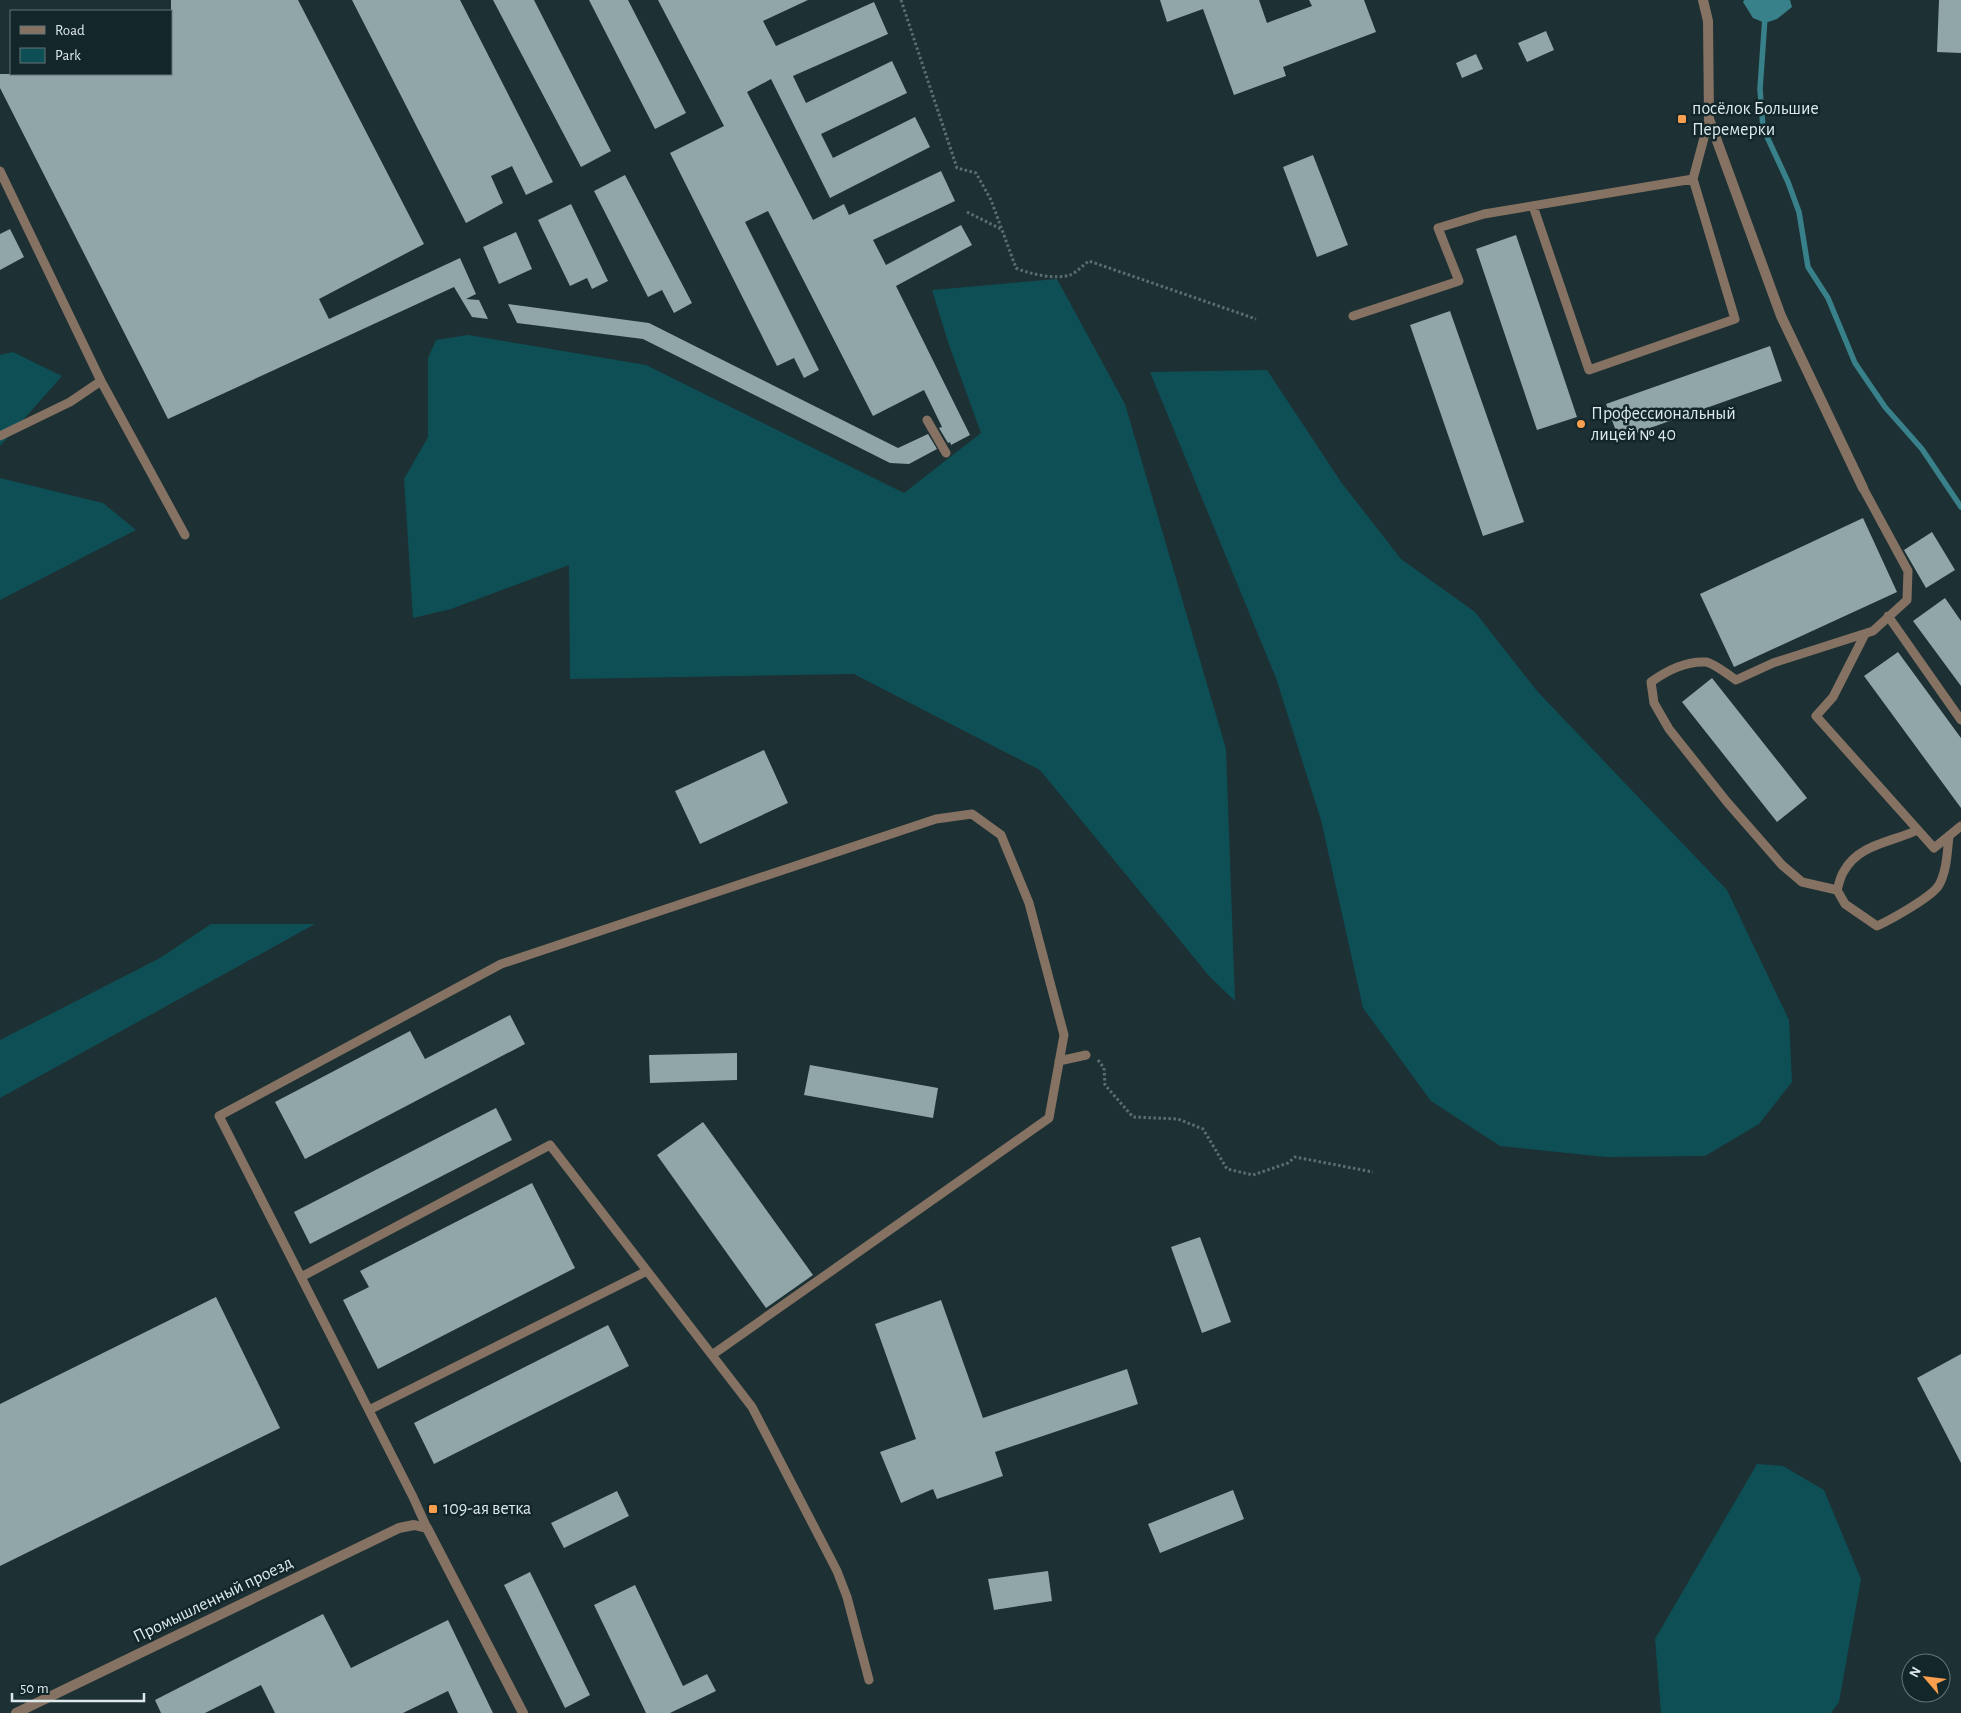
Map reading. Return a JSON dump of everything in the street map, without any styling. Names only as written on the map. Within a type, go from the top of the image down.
[{"type":"street","points":[[1703,0],[1708,21],[1709,119],[1781,316],[1863,488]]},
{"type":"street","name":"Промышленный проезд","points":[[16,1713],[400,1528],[414,1525],[427,1528]]},
{"type":"street","points":[[427,1528],[523,1713]]},
{"type":"lane","points":[[1533,206],[1589,370],[1735,319],[1693,180],[1709,119]]},
{"type":"lane","points":[[0,171],[100,381],[185,535]]},
{"type":"lane","points":[[1352,316],[1459,280],[1438,228],[1484,214],[1693,180]]},
{"type":"lane","points":[[0,436],[70,402],[100,381]]},
{"type":"lane","points":[[927,420],[946,453]]},
{"type":"lane","points":[[1863,488],[1908,571],[1907,600],[1873,631],[1773,664],[1736,680],[1707,662],[1685,665],[1665,672],[1651,682],[1654,703],[1668,729],[1727,802],[1782,865],[1802,882],[1837,890],[1845,904],[1877,926],[1900,915],[1938,887],[1946,866],[1949,836]]},
{"type":"lane","points":[[1888,616],[1961,720]]},
{"type":"lane","points":[[1865,634],[1833,696],[1816,716],[1934,848],[1961,826]]},
{"type":"lane","points":[[427,1528],[219,1116],[501,964],[936,819],[972,814],[1001,835],[1029,903],[1064,1035],[1049,1118],[712,1355]]},
{"type":"lane","points":[[1837,890],[1844,871],[1859,852],[1918,830]]},
{"type":"lane","points":[[1059,1061],[1086,1055]]},
{"type":"lane","points":[[301,1277],[550,1145],[752,1407],[837,1571],[847,1597],[869,1680]]},
{"type":"lane","points":[[369,1410],[648,1271]]},
{"type":"path","points":[[901,0],[957,168],[976,174],[991,200],[1016,268],[1027,273],[1049,277],[1070,275],[1089,261],[1256,319]]},
{"type":"path","points":[[967,212],[1001,229]]},
{"type":"path","points":[[1086,1055],[1096,1057],[1104,1068],[1105,1085],[1133,1116],[1178,1119],[1204,1129],[1227,1169],[1253,1175],[1288,1164],[1295,1157],[1373,1172]]},
{"type":"green space","points":[[1057,279],[1125,404],[1226,749],[1235,1001],[1210,977],[1040,770],[854,674],[570,679],[569,565],[451,609],[413,618],[404,479],[428,437],[428,358],[436,340],[468,335],[646,365],[904,493],[981,433],[948,342],[932,290]]},
{"type":"green space","points":[[13,352],[62,376],[0,446],[0,355]]},
{"type":"green space","points":[[1267,370],[1341,482],[1401,559],[1475,612],[1537,691],[1727,890],[1789,1020],[1792,1082],[1759,1124],[1705,1156],[1606,1157],[1500,1146],[1431,1101],[1363,1008],[1321,820],[1276,678],[1150,372]]},
{"type":"green space","points":[[0,478],[103,503],[136,530],[0,600]]},
{"type":"green space","points":[[211,924],[315,924],[0,1098],[0,1040],[160,958]]},
{"type":"green space","points":[[1757,1464],[1783,1466],[1824,1490],[1861,1579],[1839,1702],[1831,1713],[1661,1713],[1655,1639]]},
{"type":"shaded area","points":[[1744,0],[1790,0],[1792,7],[1777,19],[1765,23],[1753,18],[1743,2]]},
{"type":"building","points":[[171,0],[298,0],[424,244],[319,299],[329,319],[460,258],[476,294],[466,299],[479,300],[488,319],[472,317],[454,287],[168,419],[0,88],[0,74],[172,75]]},
{"type":"building","points":[[352,0],[460,0],[553,182],[526,195],[512,166],[491,176],[503,203],[466,223]]},
{"type":"building","points":[[493,0],[534,0],[611,151],[581,167]]},
{"type":"building","points":[[589,0],[628,0],[686,113],[655,129]]},
{"type":"building","points":[[658,0],[808,0],[763,21],[776,46],[874,2],[888,34],[793,76],[806,103],[892,61],[907,93],[821,134],[833,158],[915,117],[930,147],[830,198],[771,79],[747,92],[813,220],[844,204],[849,215],[941,171],[955,201],[873,240],[886,265],[961,225],[972,245],[896,286],[970,435],[951,445],[950,442],[948,443],[939,428],[942,427],[924,390],[873,416],[768,211],[745,222],[819,370],[804,378],[794,358],[777,366],[670,153],[724,126]]},
{"type":"building","points":[[1160,0],[1259,0],[1267,23],[1312,6],[1309,0],[1364,0],[1376,32],[1283,67],[1286,76],[1234,95],[1203,9],[1167,22]]},
{"type":"building","points":[[1939,0],[1961,0],[1961,53],[1937,52]]},
{"type":"building","points":[[1546,31],[1554,50],[1527,62],[1518,43]]},
{"type":"building","points":[[1476,54],[1483,69],[1462,78],[1456,63]]},
{"type":"building","points":[[1313,155],[1348,245],[1317,257],[1283,167]]},
{"type":"building","points":[[625,175],[692,303],[674,313],[662,290],[648,297],[594,191]]},
{"type":"building","points":[[571,204],[608,281],[592,289],[587,278],[570,286],[538,220]]},
{"type":"building","points":[[10,229],[24,257],[0,270],[0,234]]},
{"type":"building","points":[[516,232],[532,269],[499,284],[483,247]]},
{"type":"building","points":[[1516,235],[1577,417],[1537,430],[1476,249]]},
{"type":"building","points":[[508,304],[649,323],[898,448],[928,434],[937,449],[909,464],[890,463],[643,339],[517,323]]},
{"type":"building","points":[[1450,311],[1524,522],[1483,536],[1410,325]]},
{"type":"building","points":[[1770,346],[1782,381],[1619,439],[1606,404]]},
{"type":"building","points":[[1863,518],[1897,592],[1734,667],[1700,594]]},
{"type":"building","points":[[1932,532],[1955,570],[1926,588],[1904,550]]},
{"type":"building","points":[[1945,598],[1961,621],[1961,686],[1913,621]]},
{"type":"building","points":[[1898,652],[1961,738],[1961,808],[1864,676]]},
{"type":"building","points":[[1712,678],[1807,798],[1777,822],[1682,702]]},
{"type":"building","points":[[764,750],[788,803],[700,844],[675,791]]},
{"type":"building","points":[[510,1015],[525,1044],[305,1159],[275,1102],[410,1031],[425,1059]]},
{"type":"building","points":[[737,1053],[737,1080],[650,1083],[649,1055]]},
{"type":"building","points":[[810,1065],[938,1088],[933,1118],[804,1095]]},
{"type":"building","points":[[496,1108],[512,1140],[310,1244],[294,1212]]},
{"type":"building","points":[[703,1122],[813,1275],[766,1308],[657,1155]]},
{"type":"building","points":[[532,1183],[575,1268],[378,1369],[343,1300],[369,1287],[360,1271]]},
{"type":"building","points":[[1200,1237],[1231,1322],[1202,1333],[1171,1247]]},
{"type":"building","points":[[216,1297],[280,1428],[0,1566],[0,1404]]},
{"type":"building","points":[[941,1300],[983,1418],[1127,1369],[1138,1404],[995,1452],[1003,1476],[937,1499],[933,1489],[901,1503],[880,1452],[916,1439],[875,1324]]},
{"type":"building","points":[[608,1325],[629,1366],[434,1464],[414,1423]]},
{"type":"building","points":[[1961,1354],[1961,1463],[1917,1378]]},
{"type":"building","points":[[1233,1490],[1244,1519],[1160,1553],[1148,1524]]},
{"type":"building","points":[[617,1491],[629,1516],[564,1548],[551,1523]]},
{"type":"building","points":[[1048,1571],[1052,1601],[994,1610],[988,1579]]},
{"type":"building","points":[[530,1572],[590,1695],[565,1708],[504,1585]]},
{"type":"building","points":[[635,1585],[683,1686],[707,1674],[716,1691],[670,1713],[646,1713],[594,1605]]},
{"type":"building","points":[[323,1614],[351,1668],[448,1620],[493,1713],[458,1713],[448,1691],[403,1713],[275,1713],[261,1685],[205,1713],[161,1713],[155,1700]]},
{"type":"waterway","points":[[1765,17],[1760,89],[1763,128],[1788,182],[1799,212],[1808,267],[1828,298],[1855,363],[1885,407],[1922,449],[1961,507]]},
{"type":"place","name":"посёлок Большие Перемерки","points":[[1682,119]]},
{"type":"place","name":"Профессиональный лицей № 40","points":[[1581,424]]},
{"type":"place","name":"109-ая ветка","points":[[433,1509]]}]
